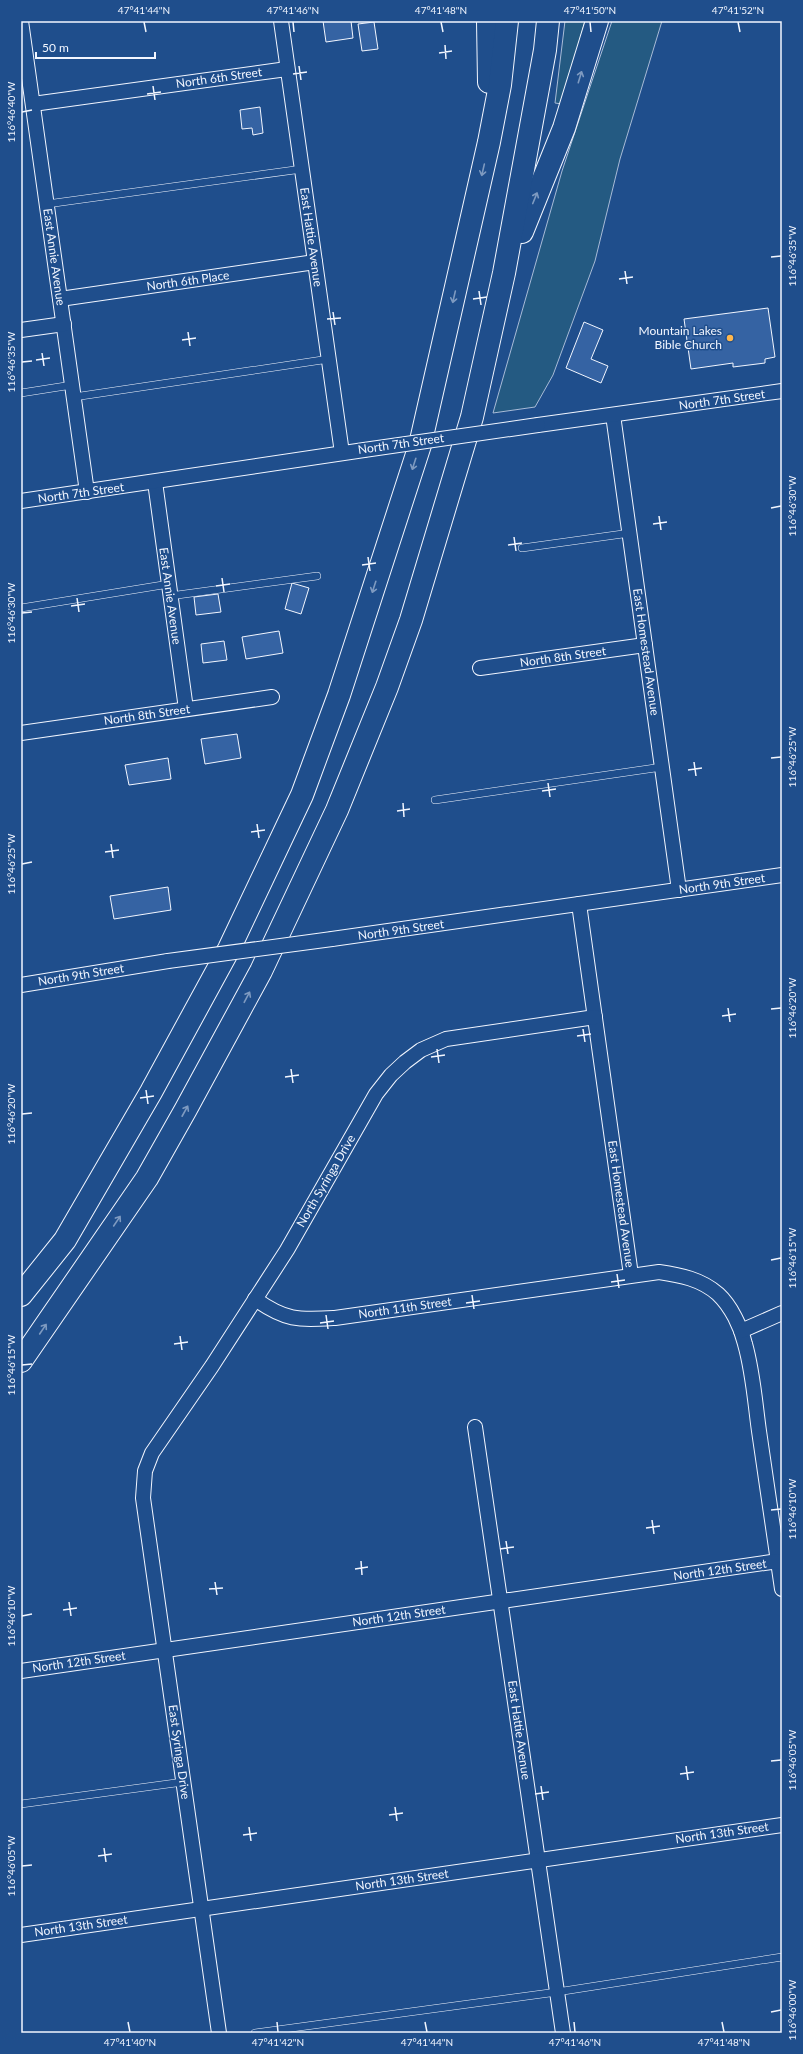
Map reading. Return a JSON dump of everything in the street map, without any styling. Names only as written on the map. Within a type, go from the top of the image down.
[{"type":"highway","points":[[488,21],[489,142]]},
{"type":"highway","points":[[21,1295],[65,1240],[152,1092],[229,949],[302,795],[339,695],[420,445],[489,142],[500,86],[507,21]]},
{"type":"highway","points":[[21,1361],[147,1178],[261,971],[338,810],[387,687],[412,620],[472,417],[504,274],[543,58],[548,21]]},
{"type":"highway","points":[[504,274],[564,128],[597,21]]},
{"type":"street","name":"East Annie Avenue","points":[[21,21],[87,492]]},
{"type":"street","name":"East Hattie Avenue","points":[[280,21],[342,453]]},
{"type":"street","name":"North 6th Street","points":[[33,104],[287,69]]},
{"type":"street","name":"North 6th Place","points":[[60,299],[315,262]]},
{"type":"street","points":[[21,330],[64,324]]},
{"type":"street","name":"North 7th Street","points":[[21,501],[342,453],[782,392]]},
{"type":"street","name":"East Homestead Avenue","points":[[613,415],[679,890]]},
{"type":"street","name":"East Annie Avenue","points":[[155,482],[186,709]]},
{"type":"street","name":"North 8th Street","points":[[480,668],[645,645]]},
{"type":"street","name":"North 8th Street","points":[[21,733],[272,697]]},
{"type":"street","name":"North 9th Street","points":[[21,985],[168,961],[782,875]]},
{"type":"street","name":"East Homestead Avenue","points":[[579,904],[631,1275],[659,1272],[690,1278],[718,1294],[726,1304],[741,1331],[745,1343],[752,1380],[782,1589]]},
{"type":"street","name":"North Syringa Drive","points":[[145,1470],[152,1453],[212,1366],[287,1250],[376,1094],[390,1076],[421,1050],[446,1039],[595,1017]]},
{"type":"street","name":"North 11th Street","points":[[255,1299],[281,1315],[306,1320],[335,1318],[631,1275]]},
{"type":"street","points":[[741,1331],[782,1313]]},
{"type":"street","name":"East Hattie Avenue","points":[[475,1426],[563,2033]]},
{"type":"street","name":"East Syringa Drive","points":[[145,1470],[142,1498],[219,2033]]},
{"type":"street","name":"North 12th Street","points":[[21,1671],[778,1561]]},
{"type":"street","name":"North 13th Street","points":[[21,1935],[782,1825]]},
{"type":"lane","points":[[47,204],[302,170]]},
{"type":"lane","points":[[21,393],[73,391],[328,359]]},
{"type":"lane","points":[[522,548],[630,533]]},
{"type":"lane","points":[[21,608],[170,590],[317,576]]},
{"type":"lane","points":[[435,800],[662,767]]},
{"type":"lane","points":[[21,1804],[183,1782]]},
{"type":"lane","points":[[255,2033],[557,1992],[782,1957]]},
{"type":"shaded area","points":[[565,21],[585,21],[562,104],[555,103]]},
{"type":"shaded area","points":[[612,21],[662,21],[620,159],[595,261],[553,375],[535,407],[493,413],[562,171]]},
{"type":"building","points":[[323,21],[351,21],[353,38],[326,42]]},
{"type":"building","points":[[374,22],[378,49],[362,51],[358,24]]},
{"type":"building","points":[[260,107],[263,133],[253,135],[252,128],[242,129],[240,110]]},
{"type":"building","name":"Mountain Lakes Bible Church","points":[[768,308],[775,357],[765,359],[765,363],[733,367],[733,363],[691,369],[684,319]]},
{"type":"building","points":[[584,322],[603,330],[591,359],[608,366],[601,383],[566,368]]},
{"type":"building","points":[[292,583],[309,588],[301,614],[285,609]]},
{"type":"building","points":[[218,594],[221,612],[196,615],[194,597]]},
{"type":"building","points":[[279,631],[283,653],[246,659],[242,637]]},
{"type":"building","points":[[224,641],[227,660],[203,663],[201,644]]},
{"type":"building","points":[[237,734],[241,758],[205,764],[201,739]]},
{"type":"building","points":[[168,758],[171,779],[129,785],[125,765]]},
{"type":"building","points":[[168,887],[171,910],[114,919],[110,896]]},
{"type":"place","name":"Mountain Lakes Bible Church","points":[[730,338]]}]
